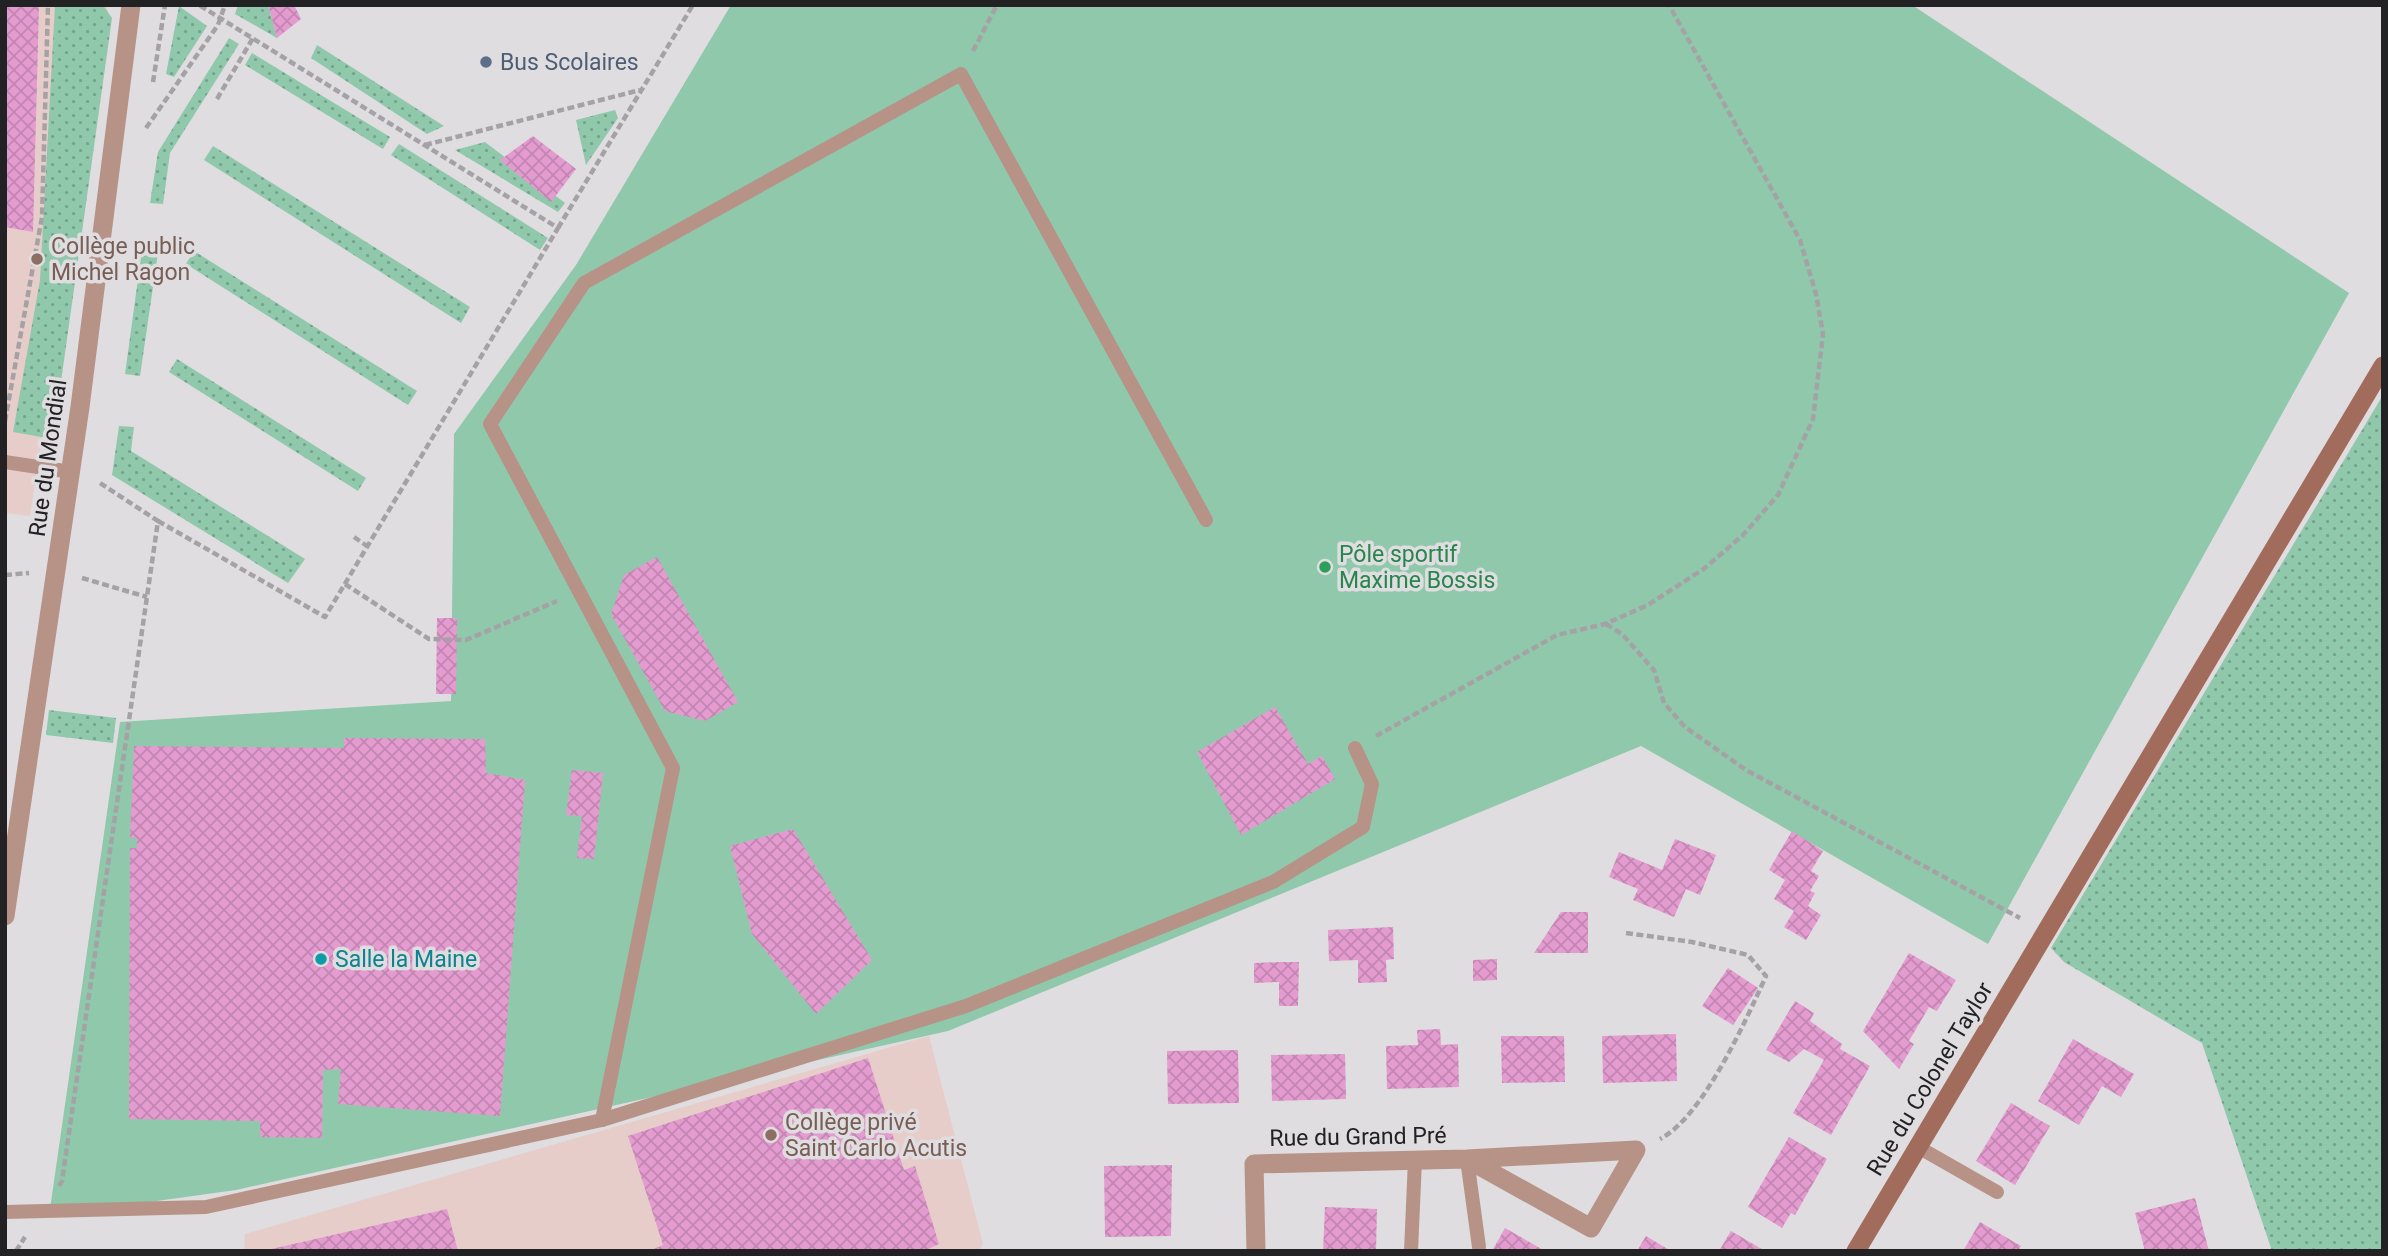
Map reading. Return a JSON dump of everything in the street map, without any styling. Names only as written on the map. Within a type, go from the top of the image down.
[{"type":"main road","name":"Rue du Colonel Taylor","points":[[1856,1251],[2383,366]]},
{"type":"street","name":"Rue du Mondial","points":[[5,916],[71,472],[131,5]]},
{"type":"street","name":"Rue du Grand Pré","points":[[1467,1159],[1591,1228],[1636,1150]]},
{"type":"street","name":"Rue du Grand Pré","points":[[1256,1251],[1254,1164],[1467,1159],[1636,1150]]},
{"type":"lane","points":[[602,1120],[673,768],[490,424],[584,283],[961,74],[1206,520]]},
{"type":"lane","points":[[5,462],[71,472]]},
{"type":"lane","points":[[5,1212],[206,1208],[602,1120],[966,1006],[1273,882],[1363,827],[1372,784],[1355,748]]},
{"type":"lane","points":[[1918,1147],[1997,1192]]},
{"type":"lane","points":[[1467,1159],[1479,1247]]},
{"type":"lane","points":[[1411,1251],[1415,1160]]},
{"type":"path","points":[[5,421],[42,217],[48,5]]},
{"type":"path","points":[[152,87],[165,5]]},
{"type":"path","points":[[199,5],[558,228]]},
{"type":"path","points":[[146,128],[221,17],[225,5]]},
{"type":"path","points":[[101,473],[100,486],[325,617],[693,5]]},
{"type":"path","points":[[961,74],[997,5]]},
{"type":"path","points":[[1355,748],[1493,668],[1558,635],[1605,624],[1648,605],[1705,568],[1743,535],[1778,495],[1813,419],[1824,334],[1800,240],[1669,5]]},
{"type":"path","points":[[217,99],[253,38]]},
{"type":"path","points":[[424,145],[642,90]]},
{"type":"path","points":[[144,142],[148,114]]},
{"type":"path","points":[[16,1251],[62,1181],[158,521]]},
{"type":"path","points":[[354,537],[367,547]]},
{"type":"path","points":[[57,570],[147,597]]},
{"type":"path","points":[[345,584],[429,639],[457,640],[466,640],[579,592]]},
{"type":"path","points":[[1605,624],[1622,634],[1654,670],[1664,704],[1685,727],[1746,770],[2047,932]]},
{"type":"path","points":[[1626,933],[1692,942],[1748,956],[1766,976],[1737,1041],[1677,1130],[1636,1150]]},
{"type":"shaded area","name":"Collège public Michel Ragon","points":[[5,5],[108,5],[30,516],[5,513]]},
{"type":"shaded area","name":"Collège privé Saint Carlo Acutis","points":[[929,1036],[983,1244],[979,1251],[244,1251],[245,1234]]},
{"type":"green space","points":[[55,5],[103,5],[112,18],[53,439],[13,432],[40,280]]},
{"type":"green space","points":[[238,5],[268,5],[277,38],[235,14]]},
{"type":"green space","name":"Pôle sportif Maxime Bossis","points":[[731,5],[1912,5],[2349,293],[1988,944],[1641,746],[948,1031],[236,1190],[49,1216],[120,722],[451,701],[454,434],[576,265]]},
{"type":"green space","points":[[179,6],[207,26],[174,77],[166,74]]},
{"type":"green space","points":[[229,38],[239,44],[170,153],[163,204],[150,203],[158,152]]},
{"type":"green space","points":[[317,45],[444,126],[427,134],[311,58]]},
{"type":"green space","points":[[252,53],[390,137],[383,149],[245,65]]},
{"type":"green space","points":[[615,110],[618,118],[586,165],[576,120]]},
{"type":"green space","points":[[485,142],[565,203],[558,212],[455,150]]},
{"type":"green space","points":[[399,144],[548,238],[540,250],[391,155]]},
{"type":"green space","points":[[213,146],[470,307],[461,323],[204,160]]},
{"type":"green space","points":[[142,250],[158,253],[140,376],[125,374]]},
{"type":"green space","points":[[194,251],[417,391],[408,405],[186,264]]},
{"type":"green space","points":[[177,359],[366,478],[358,491],[169,372]]},
{"type":"green space","points":[[2383,395],[2383,1251],[2272,1251],[2202,1043],[2064,962],[2051,948]]},
{"type":"green space","points":[[119,426],[134,427],[131,451],[305,559],[288,583],[112,475]]},
{"type":"green space","points":[[49,710],[116,718],[113,743],[46,735]]},
{"type":"building","points":[[5,5],[39,5],[33,232],[5,227]]},
{"type":"building","points":[[268,5],[294,5],[301,19],[277,38]]},
{"type":"building","points":[[533,136],[576,169],[551,202],[500,160]]},
{"type":"building","points":[[657,557],[738,702],[705,721],[665,711],[611,614],[624,575]]},
{"type":"building","points":[[437,618],[457,618],[456,694],[436,694]]},
{"type":"building","points":[[1275,707],[1308,764],[1322,756],[1335,779],[1241,835],[1197,752]]},
{"type":"building","name":"Salle la Maine","points":[[344,738],[485,739],[486,773],[525,780],[500,1116],[338,1104],[341,1069],[323,1070],[322,1138],[260,1137],[260,1121],[129,1119],[130,848],[137,848],[137,838],[130,838],[134,746],[344,748]]},
{"type":"building","points":[[572,770],[603,773],[594,859],[577,858],[582,816],[566,815]]},
{"type":"building","points":[[793,829],[872,960],[816,1014],[752,934],[730,846]]},
{"type":"building","points":[[1792,831],[1823,851],[1811,871],[1819,876],[1810,891],[1815,893],[1808,906],[1821,915],[1806,940],[1784,927],[1794,911],[1774,899],[1785,880],[1769,870]]},
{"type":"building","points":[[1675,839],[1716,855],[1700,895],[1686,889],[1674,917],[1633,900],[1638,889],[1609,877],[1619,852],[1662,870]]},
{"type":"building","points":[[1561,912],[1588,912],[1588,953],[1534,953]]},
{"type":"building","points":[[1393,927],[1394,959],[1386,960],[1387,982],[1358,983],[1358,960],[1329,961],[1328,930]]},
{"type":"building","points":[[1909,953],[1956,980],[1937,1011],[1929,1007],[1909,1041],[1914,1044],[1899,1069],[1863,1031]]},
{"type":"building","points":[[1497,959],[1497,980],[1473,981],[1473,960]]},
{"type":"building","points":[[1299,962],[1298,1006],[1279,1006],[1279,982],[1254,983],[1254,963]]},
{"type":"building","points":[[1728,968],[1758,988],[1733,1025],[1702,1006]]},
{"type":"building","points":[[1795,1001],[1814,1013],[1810,1021],[1842,1044],[1840,1049],[1870,1066],[1831,1135],[1793,1113],[1824,1060],[1804,1049],[1789,1062],[1766,1050]]},
{"type":"building","points":[[1440,1029],[1441,1045],[1458,1044],[1459,1087],[1387,1089],[1386,1046],[1418,1045],[1417,1030]]},
{"type":"building","points":[[1676,1034],[1677,1081],[1603,1083],[1602,1036]]},
{"type":"building","points":[[1501,1036],[1564,1036],[1565,1082],[1502,1083]]},
{"type":"building","points":[[2073,1039],[2134,1074],[2121,1097],[2102,1086],[2079,1125],[2038,1101]]},
{"type":"building","points":[[1238,1050],[1239,1103],[1168,1104],[1167,1051]]},
{"type":"building","points":[[1345,1054],[1346,1099],[1272,1101],[1271,1055]]},
{"type":"building","points":[[868,1058],[904,1170],[915,1166],[939,1244],[924,1251],[649,1251],[663,1245],[628,1136]]},
{"type":"building","points":[[2011,1103],[2050,1126],[2015,1185],[1976,1161]]},
{"type":"building","points":[[1789,1137],[1827,1159],[1795,1215],[1791,1213],[1782,1228],[1748,1207]]},
{"type":"building","points":[[1172,1165],[1171,1236],[1105,1237],[1104,1166]]},
{"type":"building","points":[[2195,1198],[2209,1251],[2145,1251],[2135,1213]]},
{"type":"building","points":[[1325,1207],[1377,1209],[1376,1251],[1323,1251]]},
{"type":"building","points":[[447,1209],[458,1251],[267,1251],[267,1250]]},
{"type":"building","points":[[1980,1222],[2021,1246],[2018,1251],[1963,1251]]},
{"type":"building","points":[[1505,1228],[1538,1247],[1545,1251],[1492,1251]]},
{"type":"building","points":[[1731,1231],[1765,1251],[1719,1251]]},
{"type":"building","points":[[1646,1236],[1671,1251],[1637,1251]]},
{"type":"place","name":"Bus Scolaires","points":[[486,62]]},
{"type":"place","name":"Collège public Michel Ragon","points":[[37,259]]},
{"type":"place","name":"Pôle sportif Maxime Bossis","points":[[1325,567]]},
{"type":"place","name":"Salle la Maine","points":[[321,959]]},
{"type":"place","name":"Collège privé Saint Carlo Acutis","points":[[771,1135]]}]
